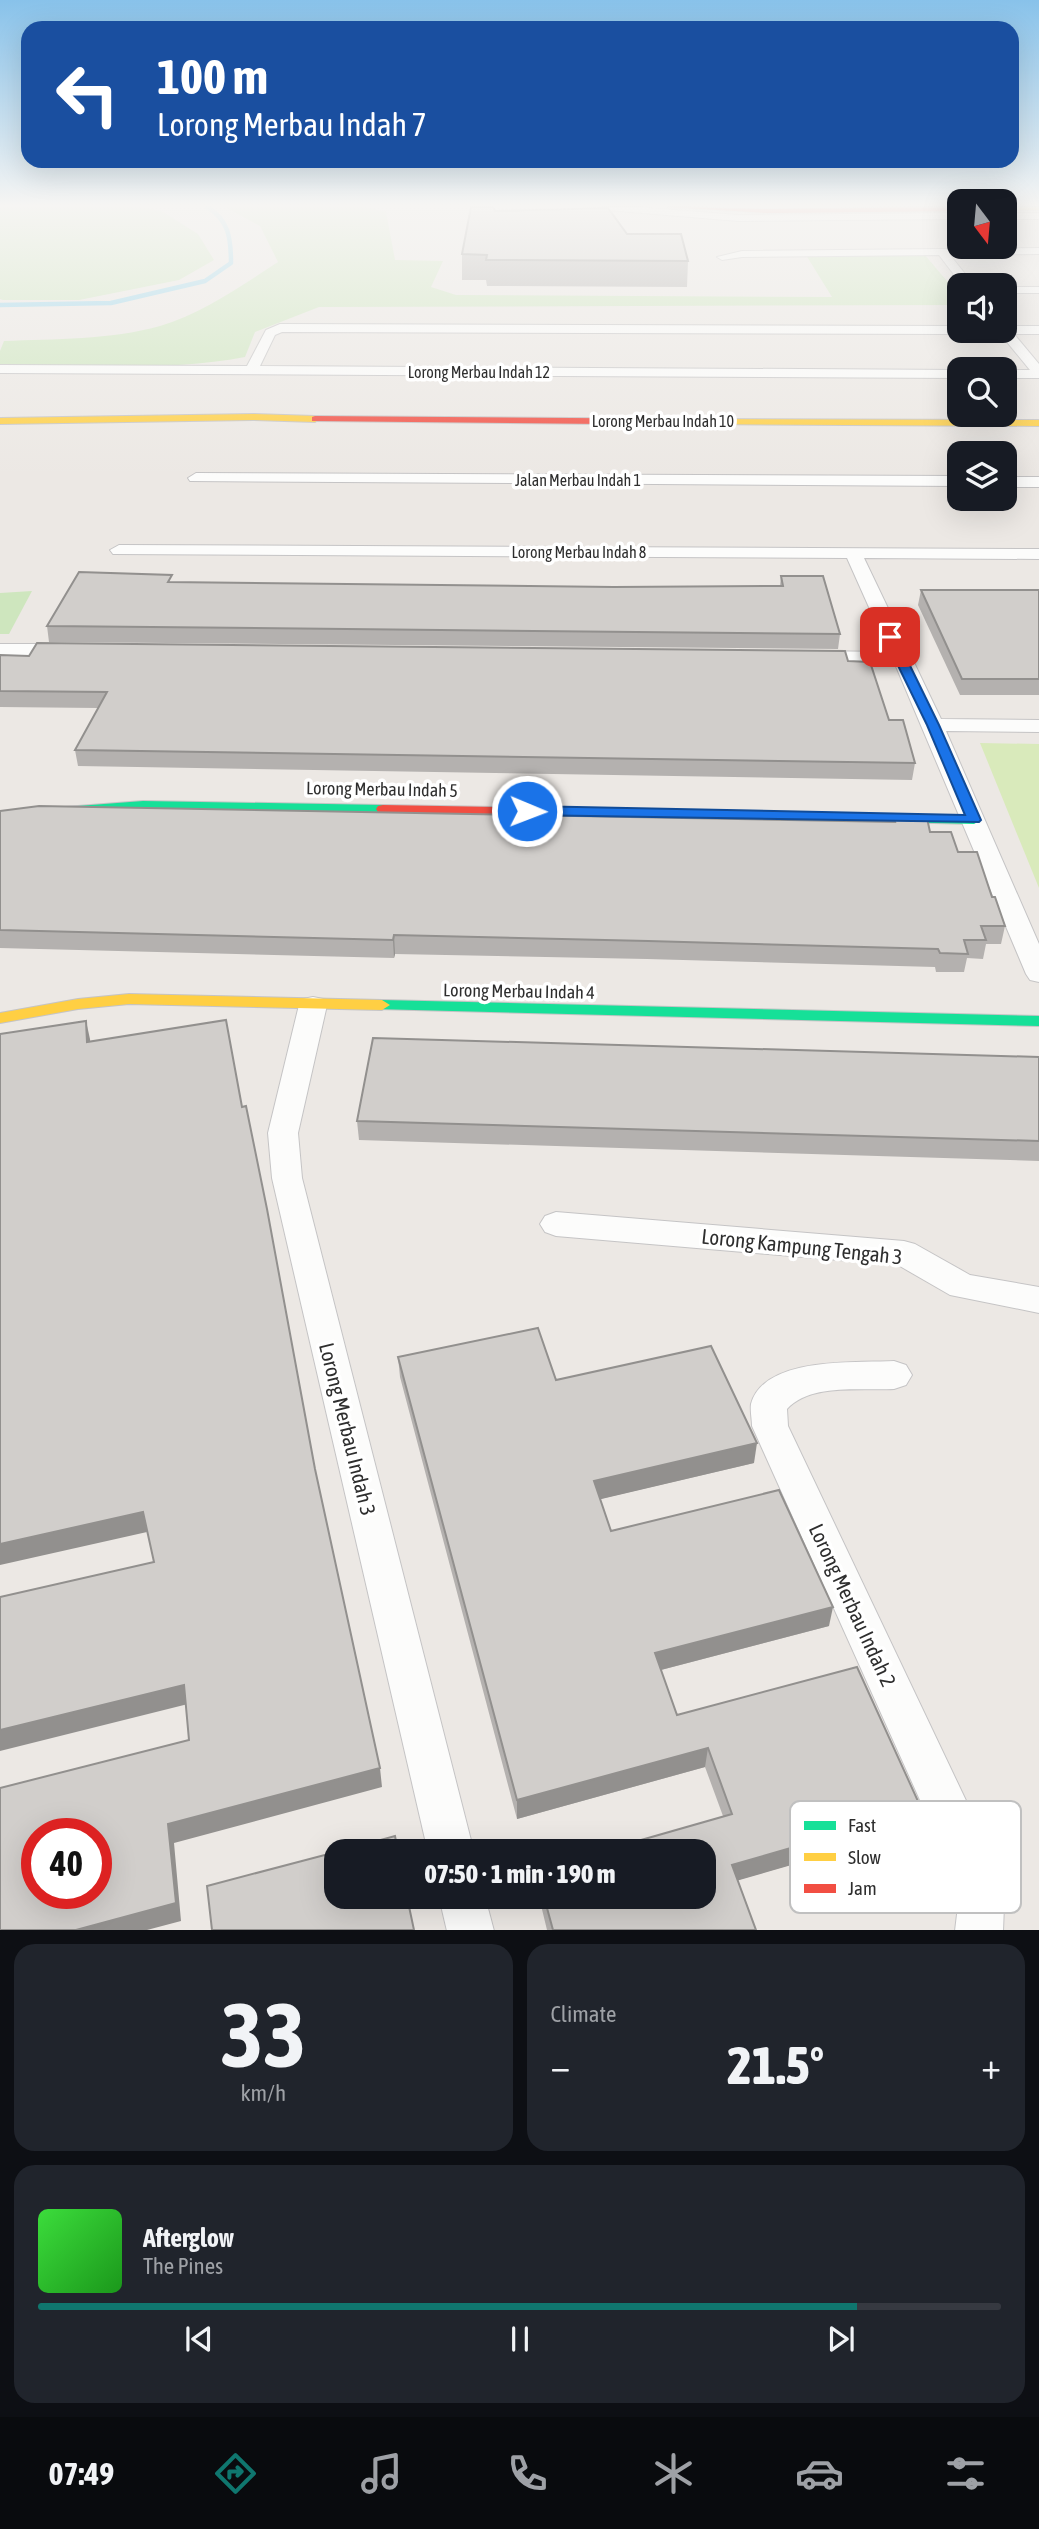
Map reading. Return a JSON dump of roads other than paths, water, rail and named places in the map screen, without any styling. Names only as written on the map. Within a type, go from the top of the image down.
[{"type":"street","points":[[251,371],[270,333],[280,328],[947,330]]},
{"type":"street","points":[[1017,330],[1039,330]]},
{"type":"street","points":[[1015,343],[1039,373]]},
{"type":"street","name":"Lorong Merbau Indah 12","points":[[0,369],[947,374]]},
{"type":"street","points":[[1017,374],[1039,373]]},
{"type":"street","name":"Lorong Merbau Indah 10","points":[[0,421],[253,417],[287,420],[1039,423]]},
{"type":"street","name":"Jalan Merbau Indah 1","points":[[196,478],[947,481]]},
{"type":"street","points":[[1017,482],[1039,482]]},
{"type":"street","name":"Lorong Merbau Indah 8","points":[[119,550],[1039,554]]},
{"type":"street","points":[[853,553],[933,725],[1039,974]]},
{"type":"street","points":[[0,650],[88,650]]},
{"type":"street","points":[[788,657],[900,658]]},
{"type":"street","points":[[933,725],[1039,726]]},
{"type":"street","name":"Lorong Merbau Indah 5","points":[[0,816],[64,807],[138,804],[974,820]]},
{"type":"street","name":"Lorong Merbau Indah 4","points":[[0,1018],[78,1004],[130,999],[1039,1021]]},
{"type":"street","name":"Lorong Merbau Indah 3","points":[[313,1005],[283,1133],[287,1178],[448,1839]]},
{"type":"street","name":"Lorong Kampung Tengah 3","points":[[556,1224],[904,1253],[962,1286],[1039,1300]]},
{"type":"street","name":"Lorong Merbau Indah 2","points":[[894,1375],[807,1379],[784,1390],[769,1405],[770,1426],[943,1801]]},
{"type":"street","points":[[465,1909],[471,1930]]},
{"type":"waterway","points":[[0,305],[111,303],[136,297]]}]
